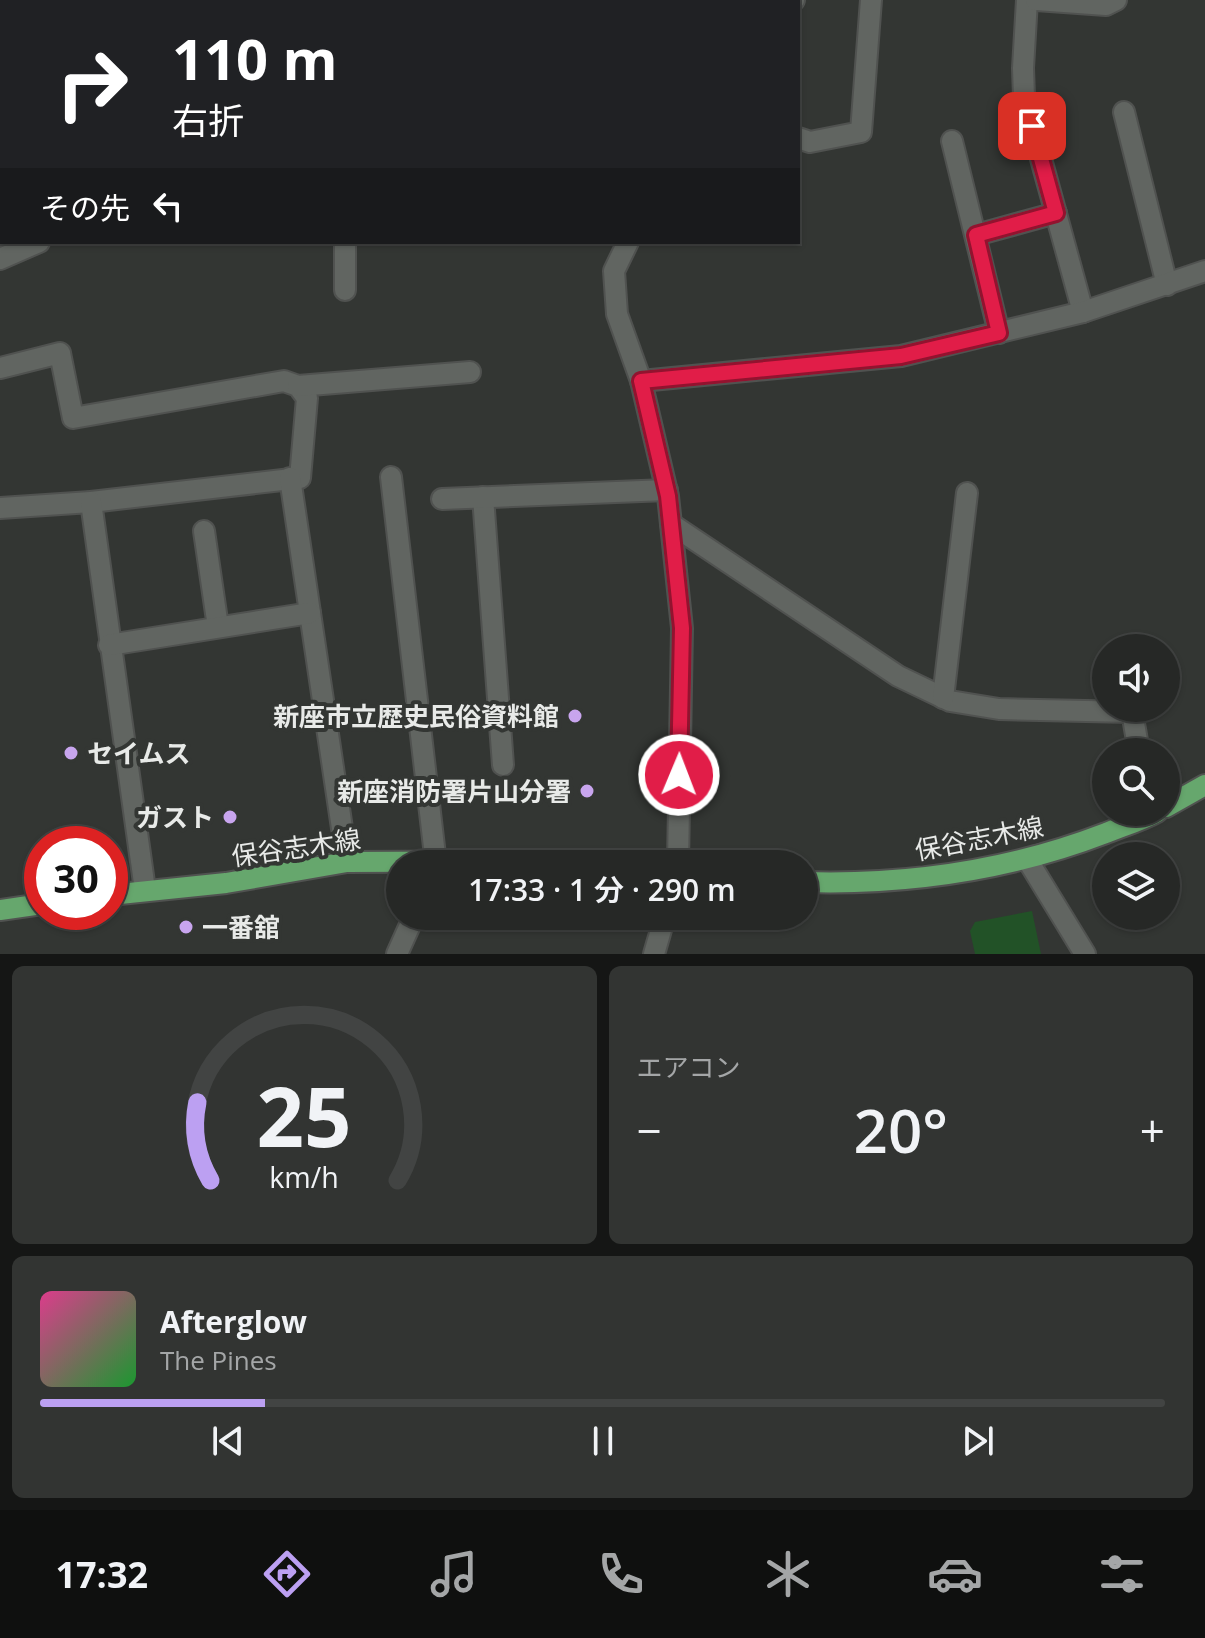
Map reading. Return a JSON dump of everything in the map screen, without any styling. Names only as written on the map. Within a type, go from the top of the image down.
[{"type":"main road","name":"保谷志木線","points":[[1180,799],[1205,785]]},
{"type":"main road","name":"保谷志木線","points":[[818,882],[862,882],[949,874],[1027,859],[1121,826]]},
{"type":"main road","name":"保谷志木線","points":[[128,892],[226,883],[347,862],[386,862]]},
{"type":"main road","points":[[0,910],[24,907]]},
{"type":"street","points":[[800,139],[810,142],[861,132],[871,0]]},
{"type":"street","points":[[1027,0],[1024,97],[1083,312]]},
{"type":"street","points":[[1036,0],[1106,5],[1116,0]]},
{"type":"street","points":[[1124,112],[1167,285]]},
{"type":"street","points":[[952,141],[999,333]]},
{"type":"street","points":[[976,235],[1056,213]]},
{"type":"street","points":[[0,259],[34,244]]},
{"type":"street","points":[[345,244],[345,290]]},
{"type":"street","points":[[627,244],[614,271],[617,314],[641,381],[667,490],[682,628],[678,850]]},
{"type":"street","points":[[641,381],[901,356],[1083,312],[1205,271]]},
{"type":"street","points":[[0,368],[60,353],[73,418],[284,381],[298,386],[470,372]]},
{"type":"street","points":[[0,508],[91,502],[300,478],[307,398],[298,386]]},
{"type":"street","points":[[391,477],[436,850]]},
{"type":"street","points":[[290,478],[347,862]]},
{"type":"street","points":[[442,499],[667,490]]},
{"type":"street","points":[[943,698],[967,493]]},
{"type":"street","points":[[483,497],[503,765]]},
{"type":"street","points":[[91,502],[145,890]]},
{"type":"street","points":[[671,524],[898,676],[943,698],[999,709],[1132,712],[1137,738]]},
{"type":"street","points":[[204,531],[218,627]]},
{"type":"street","points":[[109,645],[310,613]]},
{"type":"street","points":[[1027,859],[1085,954]]},
{"type":"street","points":[[397,954],[408,930]]},
{"type":"street","points":[[654,954],[661,930]]},
{"type":"green space","points":[[1032,911],[1041,954],[975,954],[970,931],[975,922]]},
{"type":"place","name":"新座市立歴史民俗資料館","points":[[575,716]]},
{"type":"place","name":"セイムス","points":[[71,753]]},
{"type":"place","name":"新座消防署片山分署","points":[[587,791]]},
{"type":"place","name":"ガスト","points":[[230,817]]},
{"type":"place","name":"一番舘","points":[[186,927]]},
{"type":"route","points":[[679,775],[682,628],[668,496],[641,381],[901,356],[999,333],[976,235],[1056,213],[1032,126]]}]
